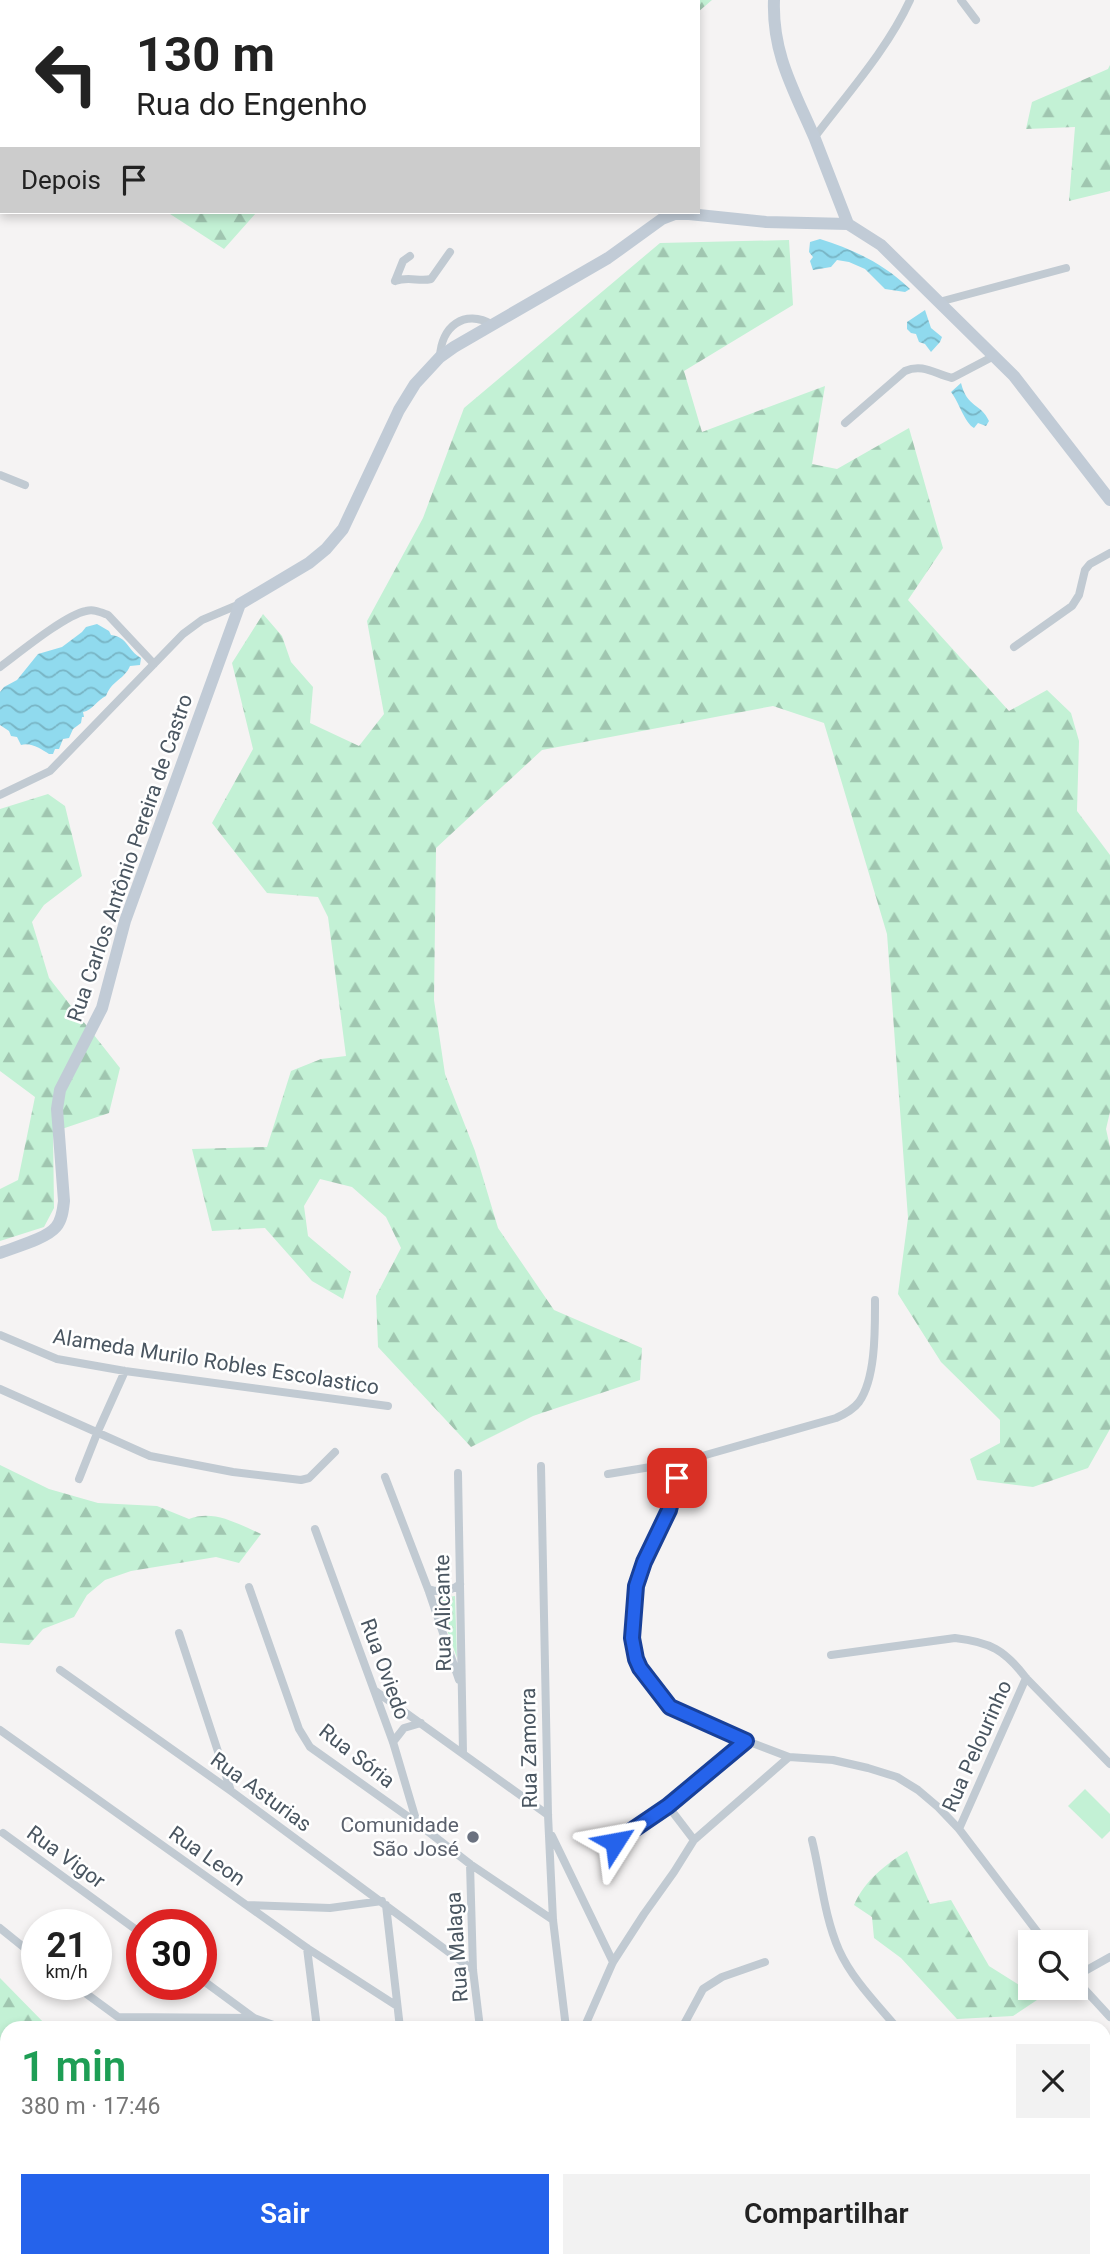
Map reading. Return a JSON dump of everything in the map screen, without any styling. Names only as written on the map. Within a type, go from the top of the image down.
[{"type":"street","points":[[774,0],[776,45],[848,224]]},
{"type":"street","points":[[814,138],[873,59],[910,0]]},
{"type":"street","points":[[961,0],[976,20]]},
{"type":"street","points":[[0,794],[50,771],[183,634],[202,620],[240,604],[309,563],[326,549],[343,529],[399,410],[415,384],[440,357],[608,258],[662,219],[676,214],[766,222],[848,224],[881,245],[1014,376],[1110,500]]},
{"type":"street","points":[[410,256],[403,261],[395,281],[409,278],[431,279],[450,252]]},
{"type":"street","points":[[939,302],[1066,268]]},
{"type":"street","points":[[440,357],[444,336],[457,323],[473,318],[493,325]]},
{"type":"street","points":[[845,423],[913,367],[921,367],[952,379],[994,356]]},
{"type":"street","points":[[0,475],[25,485]]},
{"type":"street","points":[[1014,647],[1072,606],[1079,595],[1085,570],[1090,564],[1110,553]]},
{"type":"street","name":"Rua Carlos Antônio Pereira de Castro","points":[[0,1253],[46,1235],[56,1227],[62,1215],[64,1201],[57,1109],[60,1090],[102,1008],[125,921],[240,604]]},
{"type":"street","points":[[0,667],[75,615],[86,611],[98,611],[108,615],[154,664]]},
{"type":"street","points":[[608,1474],[681,1462],[850,1412],[862,1397],[872,1365],[875,1300]]},
{"type":"street","name":"Alameda Murilo Robles Escolastico","points":[[0,1335],[47,1357],[125,1371],[388,1406]]},
{"type":"street","points":[[79,1479],[125,1371]]},
{"type":"street","points":[[0,1389],[161,1460],[301,1480],[309,1478],[335,1452]]},
{"type":"street","points":[[681,1462],[669,1510],[644,1562],[636,1586],[632,1638],[640,1668],[670,1707],[746,1741],[789,1757],[833,1760],[868,1768],[897,1777],[918,1790],[939,1807],[959,1829],[1036,1930]]},
{"type":"street","name":"Rua Zamorra","points":[[541,1466],[548,1815],[553,1920],[565,2021]]},
{"type":"street","name":"Rua Alicante","points":[[458,1473],[463,1753]]},
{"type":"street","points":[[385,1477],[428,1589],[461,1686]]},
{"type":"street","name":"Rua Oviedo","points":[[315,1529],[393,1742],[417,1823]]},
{"type":"street","points":[[428,1589],[444,1591],[460,1584]]},
{"type":"street","name":"Rua Sória","points":[[249,1587],[299,1729],[310,1747],[470,1864],[553,1920]]},
{"type":"street","points":[[179,1633],[231,1791]]},
{"type":"street","points":[[831,1656],[936,1639],[975,1640],[992,1645],[1004,1653],[1110,1764]]},
{"type":"street","name":"Rua Asturias","points":[[60,1670],[231,1791],[473,1970]]},
{"type":"street","name":"Rua Pelourinho","points":[[959,1829],[1026,1678]]},
{"type":"street","points":[[374,1690],[548,1815]]},
{"type":"street","points":[[393,1742],[404,1728],[421,1723]]},
{"type":"street","name":"Rua Leon","points":[[0,1730],[307,1948],[397,2006]]},
{"type":"street","points":[[615,1842],[668,1806],[746,1741]]},
{"type":"street","points":[[587,2021],[613,1962],[694,1840],[789,1757]]},
{"type":"street","points":[[668,1806],[694,1840]]},
{"type":"street","points":[[550,1831],[613,1962]]},
{"type":"street","name":"Rua Vigor","points":[[3,1833],[126,1922]]},
{"type":"street","points":[[812,1840],[839,1950],[852,1972],[891,2021]]},
{"type":"street","name":"Rua Malaga","points":[[470,1864],[473,1970],[479,2021]]},
{"type":"street","points":[[247,1905],[330,1908],[384,1903],[399,2021]]},
{"type":"street","points":[[0,1928],[21,1945]]},
{"type":"street","points":[[307,1948],[316,2021]]},
{"type":"street","points":[[1088,1970],[1110,1956]]},
{"type":"street","points":[[686,2021],[703,1989],[722,1977],[765,1962]]},
{"type":"street","points":[[217,1991],[254,2018],[262,2021]]},
{"type":"street","points":[[1088,1992],[1110,2017]]},
{"type":"street","points":[[95,2000],[118,2017],[254,2018]]},
{"type":"green space","points":[[700,0],[712,0],[700,10]]},
{"type":"green space","points":[[1110,65],[1110,191],[1069,201],[1075,127],[1026,129],[1032,102],[1108,69]]},
{"type":"green space","points":[[170,214],[255,214],[224,249]]},
{"type":"green space","points":[[789,240],[793,305],[684,371],[702,432],[825,386],[812,464],[837,469],[909,428],[943,548],[908,600],[1009,711],[1047,690],[1071,713],[1079,741],[1077,811],[1110,855],[1110,1112],[1106,1129],[1110,1147],[1110,1429],[1088,1468],[1033,1487],[977,1480],[970,1459],[1000,1443],[1000,1420],[941,1362],[898,1294],[908,1218],[887,934],[824,723],[773,706],[542,750],[436,848],[434,1000],[445,1074],[475,1151],[498,1228],[554,1310],[642,1348],[640,1380],[533,1416],[471,1447],[378,1347],[376,1296],[401,1248],[386,1217],[352,1187],[320,1179],[304,1206],[308,1236],[351,1272],[343,1299],[312,1281],[265,1228],[212,1231],[192,1149],[267,1147],[291,1071],[321,1059],[346,1056],[328,917],[318,897],[267,893],[212,823],[253,749],[232,663],[263,614],[282,636],[291,662],[313,687],[310,723],[359,746],[384,714],[367,621],[423,518],[464,408],[660,243]]},
{"type":"green space","points":[[48,794],[65,806],[82,876],[44,905],[32,922],[49,978],[120,1068],[109,1113],[53,1132],[54,1208],[44,1227],[0,1241],[0,1189],[18,1180],[35,1097],[0,1071],[0,809]]},
{"type":"green space","points":[[0,1465],[49,1489],[98,1503],[157,1506],[189,1519],[198,1516],[217,1517],[261,1534],[239,1563],[216,1557],[131,1571],[105,1580],[87,1595],[74,1617],[43,1629],[29,1645],[0,1643]]},
{"type":"green space","points":[[455,1596],[457,1658],[436,1599]]},
{"type":"green space","points":[[1085,1789],[1110,1814],[1110,1831],[1102,1839],[1068,1806]]},
{"type":"green space","points":[[907,1851],[930,1904],[951,1900],[989,1966],[1018,1984],[1018,2000],[1037,2000],[1013,2016],[957,2019],[901,1958],[874,1938],[872,1917],[854,1905],[876,1874]]},
{"type":"green space","points":[[0,1978],[21,2000],[42,2021],[0,2021]]},
{"type":"water","points":[[820,239],[868,259],[890,272],[910,289],[905,292],[885,289],[865,269],[849,262],[837,260],[831,267],[813,270],[810,242]]},
{"type":"water","points":[[925,310],[931,328],[942,337],[931,352],[925,344],[919,342],[916,334],[907,329],[907,322]]},
{"type":"water","points":[[961,383],[970,401],[986,415],[989,421],[986,426],[978,423],[974,428],[964,417],[951,392]]},
{"type":"water","points":[[97,624],[111,635],[125,641],[141,658],[140,665],[130,666],[106,696],[83,712],[81,723],[73,729],[69,738],[63,739],[59,749],[55,749],[53,754],[32,745],[21,745],[17,737],[11,736],[9,731],[0,725],[0,692],[17,680],[38,654],[62,647],[86,627]]},
{"type":"place","name":"Comunidade São José","points":[[473,1837]]},
{"type":"route","points":[[615,1842],[668,1806],[746,1741],[670,1707],[636,1659],[632,1638],[636,1586],[644,1562],[669,1510],[677,1478]]}]
